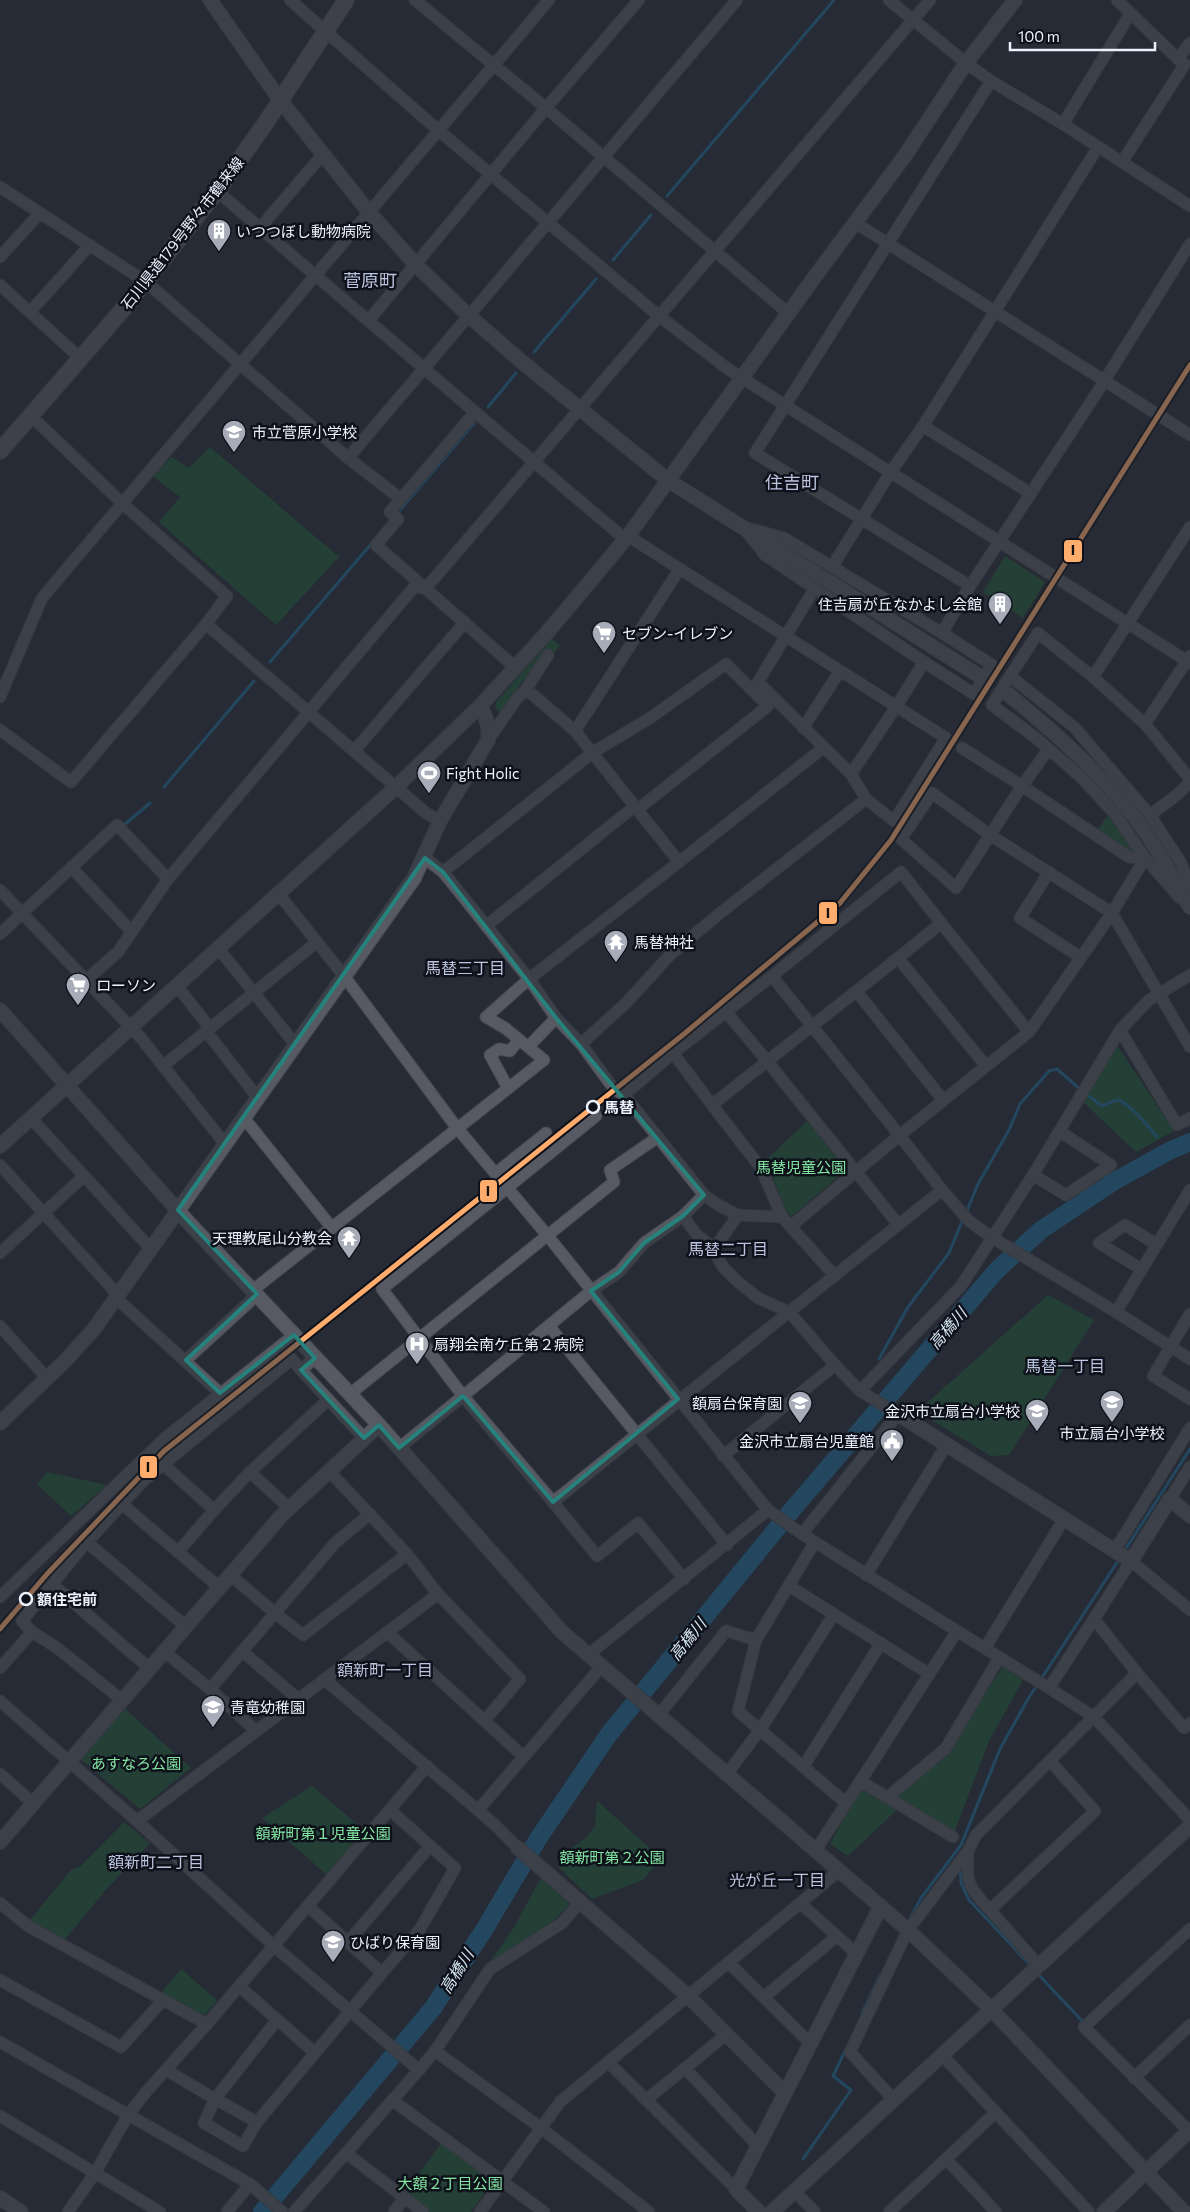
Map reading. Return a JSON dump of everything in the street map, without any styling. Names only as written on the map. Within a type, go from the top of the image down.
[{"type":"main road","name":"石川県道179号野々市鶴来線","points":[[2,444],[31,416],[146,282],[217,191],[346,0]]},
{"type":"street","points":[[210,0],[280,100],[368,211],[416,265],[468,315],[580,409],[669,480],[981,676]]},
{"type":"street","points":[[290,0],[438,130],[493,174],[660,316],[741,378],[785,404],[999,543],[1189,660],[1145,724]]},
{"type":"street","points":[[416,0],[495,64],[788,313]]},
{"type":"street","points":[[0,697],[42,598],[548,0]]},
{"type":"street","points":[[370,320],[546,108],[639,0]]},
{"type":"street","points":[[348,458],[737,0]]},
{"type":"street","points":[[889,0],[966,63],[992,81],[1063,124],[1190,206]]},
{"type":"street","points":[[426,588],[930,0]]},
{"type":"street","points":[[0,1146],[396,787],[480,706],[516,668],[626,537],[669,480],[854,222],[904,157],[966,63],[1015,0]]},
{"type":"street","points":[[1117,0],[1184,64]]},
{"type":"street","points":[[1063,124],[1130,14]]},
{"type":"street","points":[[1122,162],[1184,64],[1190,43]]},
{"type":"street","points":[[970,586],[755,453],[992,81]]},
{"type":"street","points":[[832,567],[1098,147]]},
{"type":"street","points":[[260,228],[323,154]]},
{"type":"street","points":[[0,187],[146,282],[348,458],[401,499]]},
{"type":"street","points":[[217,191],[315,276],[425,367],[534,463],[626,537],[946,738],[894,821],[866,799],[851,774],[803,728],[726,664],[650,718],[592,753],[443,872]]},
{"type":"street","points":[[0,256],[40,212]]},
{"type":"street","points":[[854,222],[994,313],[1190,435]]},
{"type":"street","points":[[942,633],[970,586],[1190,244]]},
{"type":"street","points":[[30,312],[90,245]]},
{"type":"street","points":[[0,285],[80,358]]},
{"type":"street","points":[[475,412],[390,512],[398,519],[376,544],[516,668]]},
{"type":"street","points":[[0,730],[71,782],[206,624],[227,596],[122,503],[31,416]]},
{"type":"street","points":[[923,426],[1030,493]]},
{"type":"street","points":[[742,526],[784,538],[992,665],[974,694],[765,555],[742,526]]},
{"type":"street","points":[[1093,677],[1190,527]]},
{"type":"street","points":[[575,731],[679,570]]},
{"type":"street","points":[[85,981],[118,952],[168,878],[414,587],[426,588]]},
{"type":"street","points":[[754,686],[815,588]]},
{"type":"street","points":[[354,751],[465,622]]},
{"type":"street","points":[[206,624],[426,814],[440,822]]},
{"type":"street","points":[[1150,815],[1177,795],[1190,780],[1145,724],[1093,677],[1038,632],[992,705],[1036,738],[1082,778],[1115,814],[1145,858],[1190,908]]},
{"type":"street","points":[[0,1423],[94,1329],[414,878],[425,858],[440,822],[488,740],[518,697],[525,691],[548,655]]},
{"type":"street","points":[[851,774],[924,662]]},
{"type":"street","points":[[803,728],[840,671]]},
{"type":"street","points":[[1010,676],[1074,727],[1150,815],[1181,863],[1190,886]]},
{"type":"street","points":[[486,926],[768,706],[754,686]]},
{"type":"street","points":[[525,691],[532,694],[575,731],[679,862]]},
{"type":"street","points":[[1008,694],[1061,739],[1127,808],[1156,849],[1190,908]]},
{"type":"street","points":[[480,706],[484,711],[488,740]]},
{"type":"street","points":[[186,1360],[255,1292],[332,1228],[544,1060],[505,1028],[486,1017],[529,979],[823,748]]},
{"type":"street","points":[[962,748],[1129,857],[1145,858]]},
{"type":"street","points":[[1048,750],[1022,786],[990,835],[956,888],[901,839],[932,793],[990,835],[1112,913],[1190,1047]]},
{"type":"street","points":[[581,1044],[626,1004],[670,955],[719,914],[866,799]]},
{"type":"street","points":[[0,934],[117,825],[168,878]]},
{"type":"street","points":[[425,858],[443,872],[529,979],[556,1018],[581,1044],[614,1089],[624,1096],[704,1195],[738,1215],[782,1217]]},
{"type":"street","points":[[792,1226],[900,1134],[1029,1032],[1112,913],[1145,858]]},
{"type":"street","points":[[71,867],[132,932]]},
{"type":"street","points":[[624,1096],[673,1053],[727,1013],[901,872],[1029,1032]]},
{"type":"street","points":[[1049,872],[1020,918],[1080,957]]},
{"type":"street","points":[[0,890],[130,1028],[225,1144]]},
{"type":"street","points":[[278,893],[344,976],[457,1128],[547,1235],[768,1510],[866,1575],[1094,1717],[1190,1820]]},
{"type":"street","points":[[712,1105],[857,992],[941,923]]},
{"type":"street","points":[[163,1066],[317,942]]},
{"type":"street","points":[[218,948],[296,1044]]},
{"type":"street","points":[[898,958],[986,1066]]},
{"type":"street","points":[[864,1393],[961,1286],[1033,1175],[1120,1030],[1149,1000],[1190,975]]},
{"type":"street","points":[[772,976],[968,1220],[991,1237],[1190,1359]]},
{"type":"street","points":[[177,986],[258,1098]]},
{"type":"street","points":[[857,992],[943,1100]]},
{"type":"street","points":[[0,1010],[178,1210],[379,1425],[562,1632],[906,1928],[991,2009],[1184,2212]]},
{"type":"street","points":[[727,1013],[898,1224]]},
{"type":"street","points":[[508,1088],[490,1055],[499,1049],[510,1051],[524,1043],[556,1018]]},
{"type":"street","points":[[1120,1030],[1177,1125],[1190,1118]]},
{"type":"street","points":[[673,1053],[760,1168],[782,1217],[835,1276]]},
{"type":"street","points":[[596,1116],[382,1289],[463,1396],[597,1556],[638,1523],[684,1579]]},
{"type":"street","points":[[31,1118],[151,1249]]},
{"type":"street","points":[[244,1118],[332,1228]]},
{"type":"street","points":[[1033,1175],[1066,1195],[1111,1166],[1059,1131]]},
{"type":"street","points":[[496,1173],[546,1133]]},
{"type":"street","points":[[350,1394],[614,1182],[610,1170],[658,1137]]},
{"type":"street","points":[[0,1165],[117,1296],[220,1393]]},
{"type":"street","points":[[0,1253],[84,1176]]},
{"type":"street","points":[[553,1502],[678,1399],[942,1190]]},
{"type":"street","points":[[1116,1312],[1190,1190]]},
{"type":"street","points":[[399,1448],[591,1291],[619,1272],[644,1243],[683,1216],[704,1195]]},
{"type":"street","points":[[713,1250],[738,1215]]},
{"type":"street","points":[[683,1216],[696,1234],[713,1250],[723,1267],[736,1281],[758,1298],[789,1312],[835,1366],[864,1393],[1122,1554],[1190,1610]]},
{"type":"street","points":[[1141,1269],[1098,1242],[1125,1225],[1156,1244]]},
{"type":"street","points":[[1190,1314],[1153,1376],[1190,1399]]},
{"type":"street","points":[[0,1326],[47,1378]]},
{"type":"street","points":[[549,1326],[638,1433],[727,1545]]},
{"type":"street","points":[[0,1597],[165,1438],[294,1336]]},
{"type":"street","points":[[301,1370],[315,1358]]},
{"type":"street","points":[[122,1700],[56,1647],[32,1632],[22,1621],[87,1542],[122,1504],[163,1464],[292,1359],[364,1438]]},
{"type":"street","points":[[723,1456],[835,1366]]},
{"type":"street","points":[[178,1552],[250,1472],[328,1400]]},
{"type":"street","points":[[802,1534],[898,1414]]},
{"type":"street","points":[[0,1842],[229,1574],[289,1508],[379,1425]]},
{"type":"street","points":[[1122,1554],[1120,1542],[1190,1428]]},
{"type":"street","points":[[866,1575],[947,1444]]},
{"type":"street","points":[[163,1464],[214,1510]]},
{"type":"street","points":[[1043,1684],[1094,1619],[1122,1554],[1170,1499],[1190,1467]]},
{"type":"street","points":[[329,1471],[407,1554],[438,1594],[520,1679],[485,1720]]},
{"type":"street","points":[[250,1472],[289,1508]]},
{"type":"street","points":[[1170,1499],[1190,1516]]},
{"type":"street","points":[[122,1504],[219,1587]]},
{"type":"street","points":[[588,1655],[727,1545],[768,1510]]},
{"type":"street","points":[[212,1691],[210,1690],[242,1651],[335,1543],[370,1514]]},
{"type":"street","points":[[985,1648],[1064,1519]]},
{"type":"street","points":[[87,1542],[185,1626]]},
{"type":"street","points":[[815,1542],[756,1640],[738,1710],[846,1804]]},
{"type":"street","points":[[229,1574],[274,1613],[303,1634],[407,1554]]},
{"type":"street","points":[[52,1584],[149,1668]]},
{"type":"street","points":[[789,1586],[928,1673]]},
{"type":"street","points":[[137,1821],[438,1594]]},
{"type":"street","points":[[726,1775],[760,1730],[834,1614]]},
{"type":"street","points":[[1094,1619],[1137,1674],[1184,1728],[1190,1723]]},
{"type":"street","points":[[657,1715],[726,1631],[756,1640]]},
{"type":"street","points":[[816,1850],[928,1673],[957,1631]]},
{"type":"street","points":[[0,1668],[32,1632]]},
{"type":"street","points":[[387,1632],[523,1756]]},
{"type":"street","points":[[803,1767],[881,1643]]},
{"type":"street","points":[[164,1651],[256,1731]]},
{"type":"street","points":[[242,1651],[298,1699]]},
{"type":"street","points":[[888,1797],[946,1748],[1000,1658]]},
{"type":"street","points":[[478,1810],[601,1667]]},
{"type":"street","points":[[894,2100],[850,2052],[906,1928],[968,1851],[976,1836],[991,1819],[1137,1674]]},
{"type":"street","points":[[324,1679],[428,1766],[518,1848],[688,1996],[785,2093]]},
{"type":"street","points":[[0,1701],[137,1821],[274,1946],[416,2069]]},
{"type":"street","points":[[990,1910],[1095,1811],[1050,1761]]},
{"type":"street","points":[[68,2212],[95,2173],[128,2115],[428,1766]]},
{"type":"street","points":[[0,1774],[33,1803]]},
{"type":"street","points":[[860,1781],[954,1837]]},
{"type":"street","points":[[277,2020],[215,2099],[204,2123],[243,2146],[257,2122],[420,1929],[455,1868],[390,1810]]},
{"type":"street","points":[[772,2212],[1190,1826]]},
{"type":"street","points":[[348,1942],[430,1846]]},
{"type":"street","points":[[968,1851],[967,1872],[971,1889],[1039,1966]]},
{"type":"street","points":[[480,2212],[560,2102],[840,1870]]},
{"type":"street","points":[[294,2212],[346,2154],[416,2069],[435,2051],[490,1969],[562,1923],[581,1901]]},
{"type":"street","points":[[800,1904],[857,1954]]},
{"type":"street","points":[[308,1906],[382,1973]]},
{"type":"street","points":[[736,2189],[881,1906]]},
{"type":"street","points":[[2,1909],[28,1926],[207,2024]]},
{"type":"street","points":[[1104,2212],[1190,2131],[1084,2027],[1190,1929]]},
{"type":"street","points":[[764,1998],[837,1936]]},
{"type":"street","points":[[729,1962],[810,2044]]},
{"type":"street","points":[[0,1980],[121,2047],[163,2000]]},
{"type":"street","points":[[239,1986],[315,2053]]},
{"type":"street","points":[[1134,2078],[1190,2024]]},
{"type":"street","points":[[646,2100],[727,2034]]},
{"type":"street","points":[[0,2042],[252,2187],[282,2212]]},
{"type":"street","points":[[435,2051],[541,2128],[649,2212]]},
{"type":"street","points":[[942,2055],[1089,2212]]},
{"type":"street","points":[[608,2062],[759,2212]]},
{"type":"street","points":[[685,2068],[758,2146]]},
{"type":"street","points":[[166,2070],[257,2122]]},
{"type":"street","points":[[392,2100],[544,2212]]},
{"type":"street","points":[[896,2210],[996,2112]]},
{"type":"street","points":[[0,2116],[160,2212]]},
{"type":"street","points":[[346,2154],[423,2212]]},
{"type":"street","points":[[946,2159],[996,2212]]},
{"type":"street","points":[[227,2212],[252,2187]]},
{"type":"street","points":[[794,2192],[815,2212]]},
{"type":"street","points":[[0,2198],[21,2212]]},
{"type":"street","points":[[394,2212],[404,2198]]},
{"type":"highlighted area","points":[[425,858],[443,872],[556,1018],[704,1195],[683,1216],[644,1243],[619,1272],[591,1291],[678,1399],[553,1502],[463,1396],[399,1448],[379,1425],[364,1438],[301,1370],[315,1358],[294,1335],[220,1393],[186,1360],[257,1294],[178,1210]]},
{"type":"green space","points":[[210,447],[339,557],[276,625],[159,522],[180,497],[152,476],[172,457],[189,468]]},
{"type":"green space","points":[[1005,556],[1045,582],[1023,618],[983,592]]},
{"type":"green space","points":[[552,639],[560,645],[555,652],[546,653],[528,679],[523,680],[501,714],[495,707],[497,701]]},
{"type":"green space","points":[[1109,814],[1139,855],[1129,855],[1096,832]]},
{"type":"green space","points":[[1117,1045],[1174,1131],[1136,1152],[1084,1103]]},
{"type":"green space","name":"馬替児童公園","points":[[807,1121],[846,1170],[792,1216],[787,1213],[766,1160]]},
{"type":"green space","points":[[1048,1295],[1094,1320],[1009,1455],[991,1456],[925,1416],[926,1404]]},
{"type":"green space","points":[[47,1472],[107,1485],[71,1516],[37,1484]]},
{"type":"green space","points":[[1003,1667],[1023,1680],[989,1741],[954,1833],[897,1797],[949,1749]]},
{"type":"green space","name":"あすなろ公園","points":[[123,1707],[191,1768],[140,1809],[78,1757]]},
{"type":"green space","points":[[862,1785],[899,1808],[848,1856],[830,1844]]},
{"type":"green space","name":"額新町第１児童公園","points":[[312,1786],[366,1832],[327,1875],[262,1818]]},
{"type":"green space","name":"額新町第２公園","points":[[597,1801],[661,1858],[643,1880],[592,1899],[558,1867],[568,1851],[587,1837],[595,1826]]},
{"type":"green space","points":[[124,1822],[150,1843],[103,1893],[64,1941],[29,1921],[71,1870],[81,1866]]},
{"type":"green space","points":[[541,1878],[570,1904],[553,1921],[488,1965],[514,1927]]},
{"type":"green space","points":[[181,1969],[218,2001],[203,2016],[160,1994]]},
{"type":"green space","name":"大額２丁目公園","points":[[443,2141],[495,2178],[471,2212],[429,2212],[404,2194]]},
{"type":"waterway","points":[[667,196],[834,0]]},
{"type":"waterway","points":[[613,260],[651,215]]},
{"type":"waterway","points":[[534,352],[596,279]]},
{"type":"waterway","points":[[488,407],[516,373]]},
{"type":"waterway","points":[[400,510],[474,423]]},
{"type":"waterway","points":[[270,662],[372,543]]},
{"type":"waterway","points":[[164,787],[254,681]]},
{"type":"waterway","points":[[123,826],[150,803]]},
{"type":"waterway","points":[[966,1213],[978,1184],[1009,1130],[1020,1104],[1049,1071],[1057,1069],[1081,1090]]},
{"type":"waterway","points":[[1086,1094],[1102,1106],[1117,1100],[1121,1101],[1157,1137]]},
{"type":"waterway","name":"高橋川","points":[[262,2212],[433,2008],[484,1930],[538,1839],[609,1734],[792,1510],[997,1270],[1041,1230],[1113,1182],[1169,1151],[1190,1142]]},
{"type":"waterway","points":[[879,1359],[908,1307],[949,1253],[963,1219]]},
{"type":"waterway","points":[[1123,1553],[1190,1449]]},
{"type":"waterway","points":[[911,1917],[921,1898],[961,1845],[1000,1749],[1028,1699],[1120,1558]]},
{"type":"waterway","points":[[960,1866],[961,1883],[969,1900],[1031,1966]]},
{"type":"waterway","points":[[1037,1973],[1084,2023]]},
{"type":"waterway","points":[[862,2013],[880,1976]]},
{"type":"waterway","points":[[803,2159],[851,2090],[833,2076],[845,2051]]},
{"type":"tunnel","points":[[981,677],[1008,694]]},
{"type":"transit line","name":"I","points":[[0,1629],[47,1574],[164,1451],[684,1034],[840,903],[891,840],[1190,365]]},
{"type":"place","name":"いつつぼし動物病院","points":[[219,252]]},
{"type":"place","name":"市立菅原小学校","points":[[234,453]]},
{"type":"place","name":"住吉扇が丘なかよし会館","points":[[1000,625]]},
{"type":"place","name":"セブン-イレブン","points":[[604,654]]},
{"type":"place","name":"Fight Holic","points":[[429,794]]},
{"type":"place","name":"馬替神社","points":[[616,963]]},
{"type":"place","name":"ローソン","points":[[78,1006]]},
{"type":"place","name":"馬替","points":[[593,1107]]},
{"type":"place","name":"天理教尾山分教会","points":[[349,1259]]},
{"type":"place","name":"扇翔会南ケ丘第２病院","points":[[417,1365]]},
{"type":"place","name":"市立扇台小学校","points":[[1112,1423]]},
{"type":"place","name":"額扇台保育園","points":[[800,1424]]},
{"type":"place","name":"金沢市立扇台小学校","points":[[1037,1432]]},
{"type":"place","name":"金沢市立扇台児童館","points":[[892,1462]]},
{"type":"place","name":"額住宅前","points":[[26,1599]]},
{"type":"place","name":"青竜幼稚園","points":[[213,1728]]},
{"type":"place","name":"ひばり保育園","points":[[333,1963]]},
{"type":"district","name":"菅原町","points":[[370,280]]},
{"type":"district","name":"住吉町","points":[[792,482]]},
{"type":"district","name":"馬替三丁目","points":[[465,967]]},
{"type":"district","name":"馬替二丁目","points":[[728,1248]]},
{"type":"district","name":"馬替一丁目","points":[[1065,1365]]},
{"type":"district","name":"額新町一丁目","points":[[385,1669]]},
{"type":"district","name":"額新町二丁目","points":[[156,1861]]},
{"type":"district","name":"光が丘一丁目","points":[[777,1879]]}]
